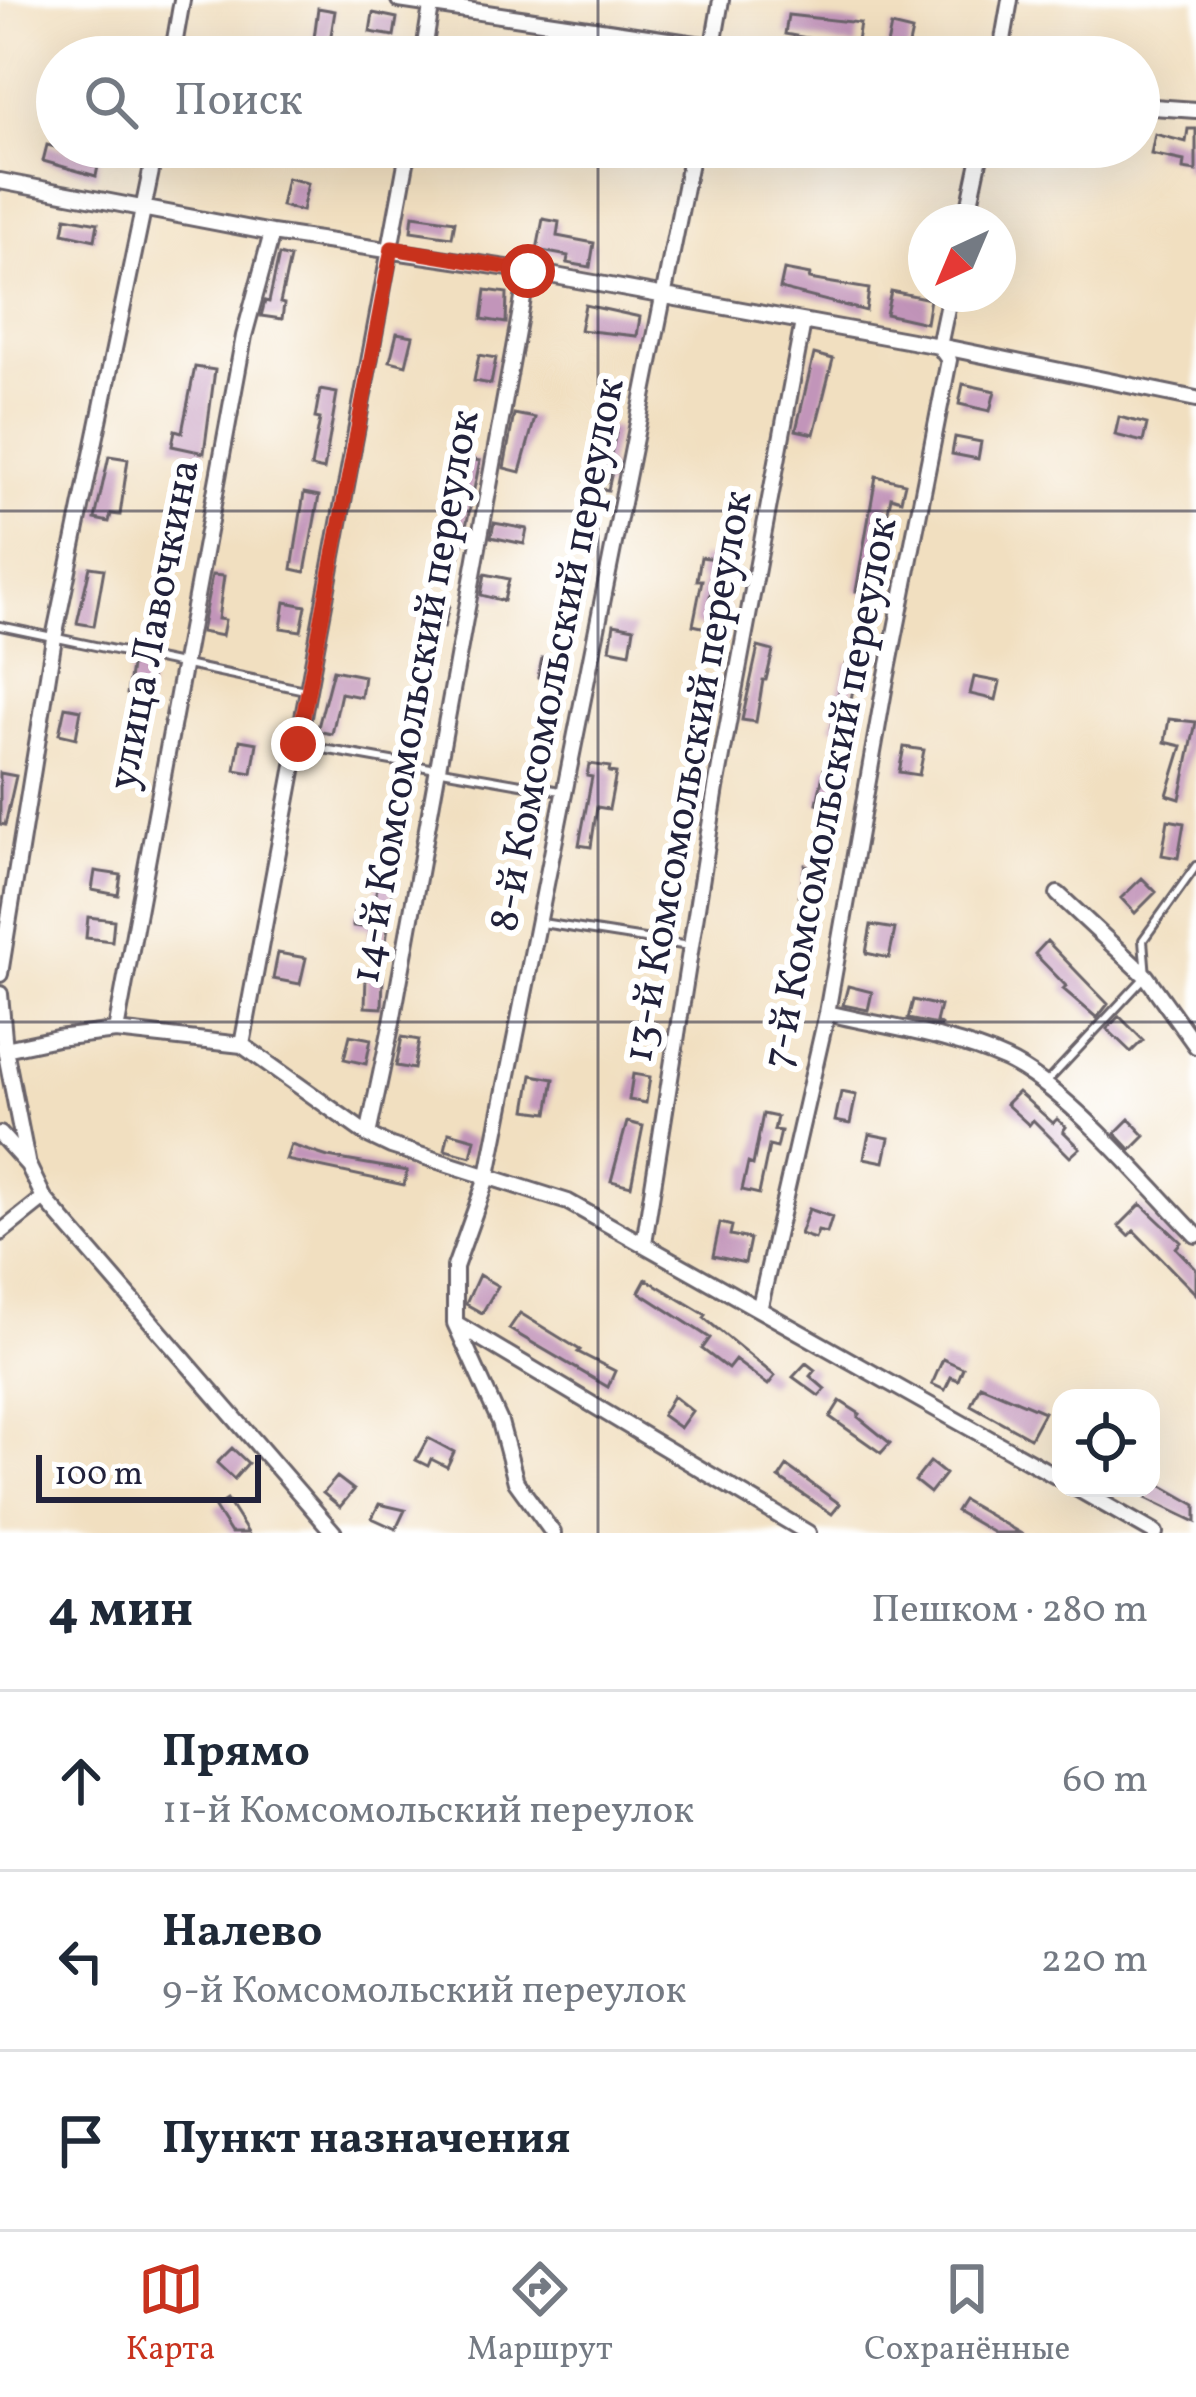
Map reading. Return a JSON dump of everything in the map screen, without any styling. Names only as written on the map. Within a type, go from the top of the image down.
[{"type":"street","points":[[176,36],[182,0]]},
{"type":"street","points":[[399,0],[624,36]]},
{"type":"street","points":[[715,36],[721,0]]},
{"type":"street","points":[[1004,36],[1010,0]]},
{"type":"street","points":[[426,36],[432,3]]},
{"type":"street","points":[[1160,107],[1196,110]]},
{"type":"street","points":[[0,974],[54,638],[152,168]]},
{"type":"street","points":[[242,1045],[405,168]]},
{"type":"street","name":"8-й Комсомольский переулок","points":[[455,1323],[455,1267],[488,1175],[689,168]]},
{"type":"street","points":[[970,204],[978,168]]},
{"type":"street","points":[[0,181],[272,233],[528,271],[939,346],[1196,399]]},
{"type":"street","name":"улица Лавочкина","points":[[116,1031],[244,336],[272,233]]},
{"type":"street","name":"14-й Комсомольский переулок","points":[[368,1135],[528,271]]},
{"type":"street","name":"7-й Комсомольский переулок","points":[[760,1306],[827,1013],[884,690],[950,360],[939,346],[946,312]]},
{"type":"street","name":"13-й Комсомольский переулок","points":[[644,1243],[716,788],[803,322]]},
{"type":"street","points":[[1058,894],[1146,976],[1196,1046]]},
{"type":"street","points":[[0,994],[5,1049],[28,1166]]},
{"type":"street","points":[[827,1013],[964,1045],[1046,1083],[1196,1235]]},
{"type":"street","points":[[5,1049],[116,1031],[242,1045],[368,1135],[568,1202],[1052,1474]]},
{"type":"street","points":[[0,1134],[28,1166],[44,1198],[334,1533]]},
{"type":"street","points":[[0,1233],[44,1198]]},
{"type":"street","points":[[455,1323],[500,1423],[516,1481],[553,1533]]},
{"type":"street","points":[[455,1323],[808,1533]]},
{"type":"street","points":[[1092,1497],[1155,1533]]},
{"type":"lane","points":[[0,626],[305,691]]},
{"type":"lane","points":[[298,744],[566,792]]},
{"type":"lane","points":[[1046,1083],[1146,976],[1143,940],[1196,866]]},
{"type":"lane","points":[[540,922],[693,946]]},
{"type":"building","points":[[318,8],[335,11],[331,36],[314,36]]},
{"type":"building","points":[[373,13],[397,18],[394,36],[370,32]]},
{"type":"building","points":[[788,15],[860,23],[858,36],[785,34]]},
{"type":"building","points":[[891,26],[912,31],[911,36],[889,36]]},
{"type":"building","points":[[1188,129],[1196,129],[1196,171],[1183,169],[1184,161],[1160,156],[1160,135],[1186,142]]},
{"type":"building","points":[[68,168],[98,168],[96,176]]},
{"type":"building","points":[[287,178],[308,183],[302,211],[281,206]]},
{"type":"building","points":[[413,215],[455,221],[452,237],[411,231]]},
{"type":"building","points":[[66,217],[98,223],[95,240],[63,233]]},
{"type":"building","points":[[543,219],[559,222],[557,236],[594,243],[590,267],[567,263],[568,256],[537,250]]},
{"type":"building","points":[[279,255],[290,258],[280,303],[284,304],[282,319],[261,316],[265,301],[269,302]]},
{"type":"building","points":[[784,270],[869,289],[866,311],[780,289]]},
{"type":"building","points":[[486,290],[507,293],[506,323],[482,319]]},
{"type":"building","points":[[891,291],[908,294],[908,312],[928,312],[926,323],[886,314]]},
{"type":"building","points":[[585,305],[640,317],[637,336],[580,330]]},
{"type":"building","points":[[397,333],[413,336],[406,365],[390,361]]},
{"type":"building","points":[[814,354],[833,359],[814,434],[796,430]]},
{"type":"building","points":[[479,355],[496,358],[491,384],[474,381]]},
{"type":"building","points":[[195,367],[215,370],[204,453],[172,446],[175,430],[182,432]]},
{"type":"building","points":[[963,384],[995,391],[990,411],[959,404]]},
{"type":"building","points":[[320,390],[337,393],[324,470],[311,467]]},
{"type":"building","points":[[514,414],[535,418],[520,472],[504,468]]},
{"type":"building","points":[[1119,417],[1147,424],[1143,442],[1115,435]]},
{"type":"building","points":[[604,426],[617,429],[608,490],[587,486]]},
{"type":"building","points":[[955,437],[981,442],[978,459],[952,454]]},
{"type":"building","points":[[109,456],[128,459],[120,515],[111,514],[109,522],[95,519]]},
{"type":"building","points":[[457,457],[480,461],[459,559],[436,554]]},
{"type":"building","points":[[876,476],[905,483],[901,500],[891,497],[871,594],[856,591]]},
{"type":"building","points":[[304,493],[319,496],[305,572],[292,569]]},
{"type":"building","points":[[494,523],[527,529],[524,544],[491,537]]},
{"type":"building","points":[[701,557],[716,559],[709,603],[729,607],[724,632],[693,625],[702,580],[697,580]]},
{"type":"building","points":[[90,567],[104,569],[94,626],[77,623]]},
{"type":"building","points":[[485,574],[509,579],[504,601],[481,595]]},
{"type":"building","points":[[212,575],[224,576],[218,619],[225,620],[222,636],[201,632]]},
{"type":"building","points":[[567,575],[588,578],[584,599],[578,598],[571,639],[554,636]]},
{"type":"building","points":[[423,600],[449,606],[444,628],[418,622]]},
{"type":"building","points":[[285,602],[306,606],[301,631],[281,628]]},
{"type":"building","points":[[614,624],[634,628],[630,653],[610,649]]},
{"type":"building","points":[[758,647],[773,651],[756,722],[742,720]]},
{"type":"building","points":[[542,658],[568,663],[564,682],[538,677]]},
{"type":"building","points":[[135,662],[153,666],[148,697],[127,694]]},
{"type":"building","points":[[846,662],[858,664],[845,730],[831,727]]},
{"type":"building","points":[[333,670],[364,676],[361,697],[341,693],[332,734],[317,731]]},
{"type":"building","points":[[974,677],[1000,682],[996,700],[970,694]]},
{"type":"building","points":[[65,707],[81,710],[76,738],[59,734]]},
{"type":"building","points":[[1169,719],[1196,722],[1180,799],[1167,795],[1182,746],[1165,742]]},
{"type":"building","points":[[240,740],[257,743],[252,773],[235,770]]},
{"type":"building","points":[[904,747],[924,750],[919,775],[899,772]]},
{"type":"building","points":[[589,764],[610,767],[609,772],[616,773],[609,809],[597,807],[591,847],[579,845],[592,777],[587,776]]},
{"type":"building","points":[[825,765],[839,768],[831,806],[817,803]]},
{"type":"building","points":[[0,773],[16,776],[5,825],[0,824]]},
{"type":"building","points":[[1168,820],[1184,823],[1178,858],[1162,855]]},
{"type":"building","points":[[805,865],[823,869],[817,900],[799,896]]},
{"type":"building","points":[[95,871],[121,875],[118,895],[92,890]]},
{"type":"building","points":[[1142,878],[1156,892],[1135,913],[1121,898]]},
{"type":"building","points":[[378,879],[393,882],[385,951],[368,950],[370,928],[353,926],[354,912],[373,914]]},
{"type":"building","points":[[88,917],[114,920],[112,941],[86,938]]},
{"type":"building","points":[[871,925],[895,929],[889,958],[866,953]]},
{"type":"building","points":[[1047,941],[1108,1004],[1097,1018],[1063,989],[1066,986],[1035,954]]},
{"type":"building","points":[[278,953],[306,958],[300,984],[273,979]]},
{"type":"building","points":[[366,976],[383,976],[382,1008],[365,1007]]},
{"type":"building","points":[[848,986],[872,992],[868,1010],[843,1005]]},
{"type":"building","points":[[913,1000],[940,1006],[936,1022],[942,1026],[908,1019]]},
{"type":"building","points":[[1119,1016],[1143,1040],[1131,1052],[1107,1029]]},
{"type":"building","points":[[350,1035],[371,1039],[366,1064],[344,1059]]},
{"type":"building","points":[[402,1037],[419,1040],[414,1069],[396,1066]]},
{"type":"building","points":[[633,1074],[650,1077],[646,1103],[629,1100]]},
{"type":"building","points":[[532,1075],[554,1079],[548,1113],[526,1110]]},
{"type":"building","points":[[841,1092],[856,1095],[850,1124],[835,1121]]},
{"type":"building","points":[[1018,1092],[1053,1123],[1057,1119],[1066,1127],[1063,1131],[1080,1148],[1070,1157],[1033,1120],[1029,1125],[1006,1104]]},
{"type":"building","points":[[763,1114],[777,1117],[774,1130],[781,1131],[777,1148],[769,1146],[759,1194],[742,1190],[748,1163],[753,1165]]},
{"type":"building","points":[[1129,1119],[1145,1136],[1131,1150],[1115,1133]]},
{"type":"building","points":[[627,1122],[643,1126],[631,1186],[611,1181]]},
{"type":"building","points":[[449,1132],[475,1139],[471,1157],[445,1150]]},
{"type":"building","points":[[869,1134],[889,1138],[884,1162],[864,1158]]},
{"type":"building","points":[[291,1145],[328,1157],[407,1171],[404,1185],[286,1160]]},
{"type":"building","points":[[1141,1204],[1181,1242],[1176,1248],[1196,1269],[1196,1294],[1134,1231],[1129,1236],[1119,1226]]},
{"type":"building","points":[[809,1209],[832,1217],[827,1233],[818,1231],[815,1239],[800,1234]]},
{"type":"building","points":[[720,1223],[732,1226],[730,1235],[750,1239],[745,1263],[713,1256]]},
{"type":"building","points":[[479,1275],[498,1286],[482,1313],[466,1304]]},
{"type":"building","points":[[646,1279],[706,1315],[775,1376],[768,1385],[735,1360],[728,1369],[702,1349],[710,1338],[639,1292]]},
{"type":"building","points":[[520,1313],[615,1371],[608,1387],[509,1329]]},
{"type":"building","points":[[943,1359],[963,1368],[958,1380],[951,1377],[945,1390],[932,1384]]},
{"type":"building","points":[[806,1363],[815,1370],[810,1376],[825,1389],[819,1396],[793,1377]]},
{"type":"building","points":[[980,1385],[1044,1412],[1030,1438],[971,1405]]},
{"type":"building","points":[[673,1396],[692,1411],[680,1428],[662,1415]]},
{"type":"building","points":[[840,1401],[890,1443],[881,1453],[830,1417]]},
{"type":"building","points":[[428,1438],[454,1452],[447,1467],[431,1459],[428,1466],[416,1460]]},
{"type":"building","points":[[232,1448],[248,1463],[234,1479],[217,1463]]},
{"type":"building","points":[[930,1462],[945,1474],[930,1493],[915,1481]]},
{"type":"building","points":[[787,1466],[840,1504],[832,1514],[779,1478]]},
{"type":"building","points":[[337,1477],[354,1490],[340,1507],[323,1493]]},
{"type":"building","points":[[1160,1484],[1196,1505],[1196,1522],[1146,1498],[1160,1497]]},
{"type":"building","points":[[227,1500],[248,1533],[231,1533],[215,1508]]},
{"type":"building","points":[[963,1500],[1020,1533],[994,1533],[956,1511]]},
{"type":"building","points":[[379,1504],[405,1510],[396,1529],[372,1518]]},
{"type":"route","points":[[298,744],[392,248],[528,271]]}]
